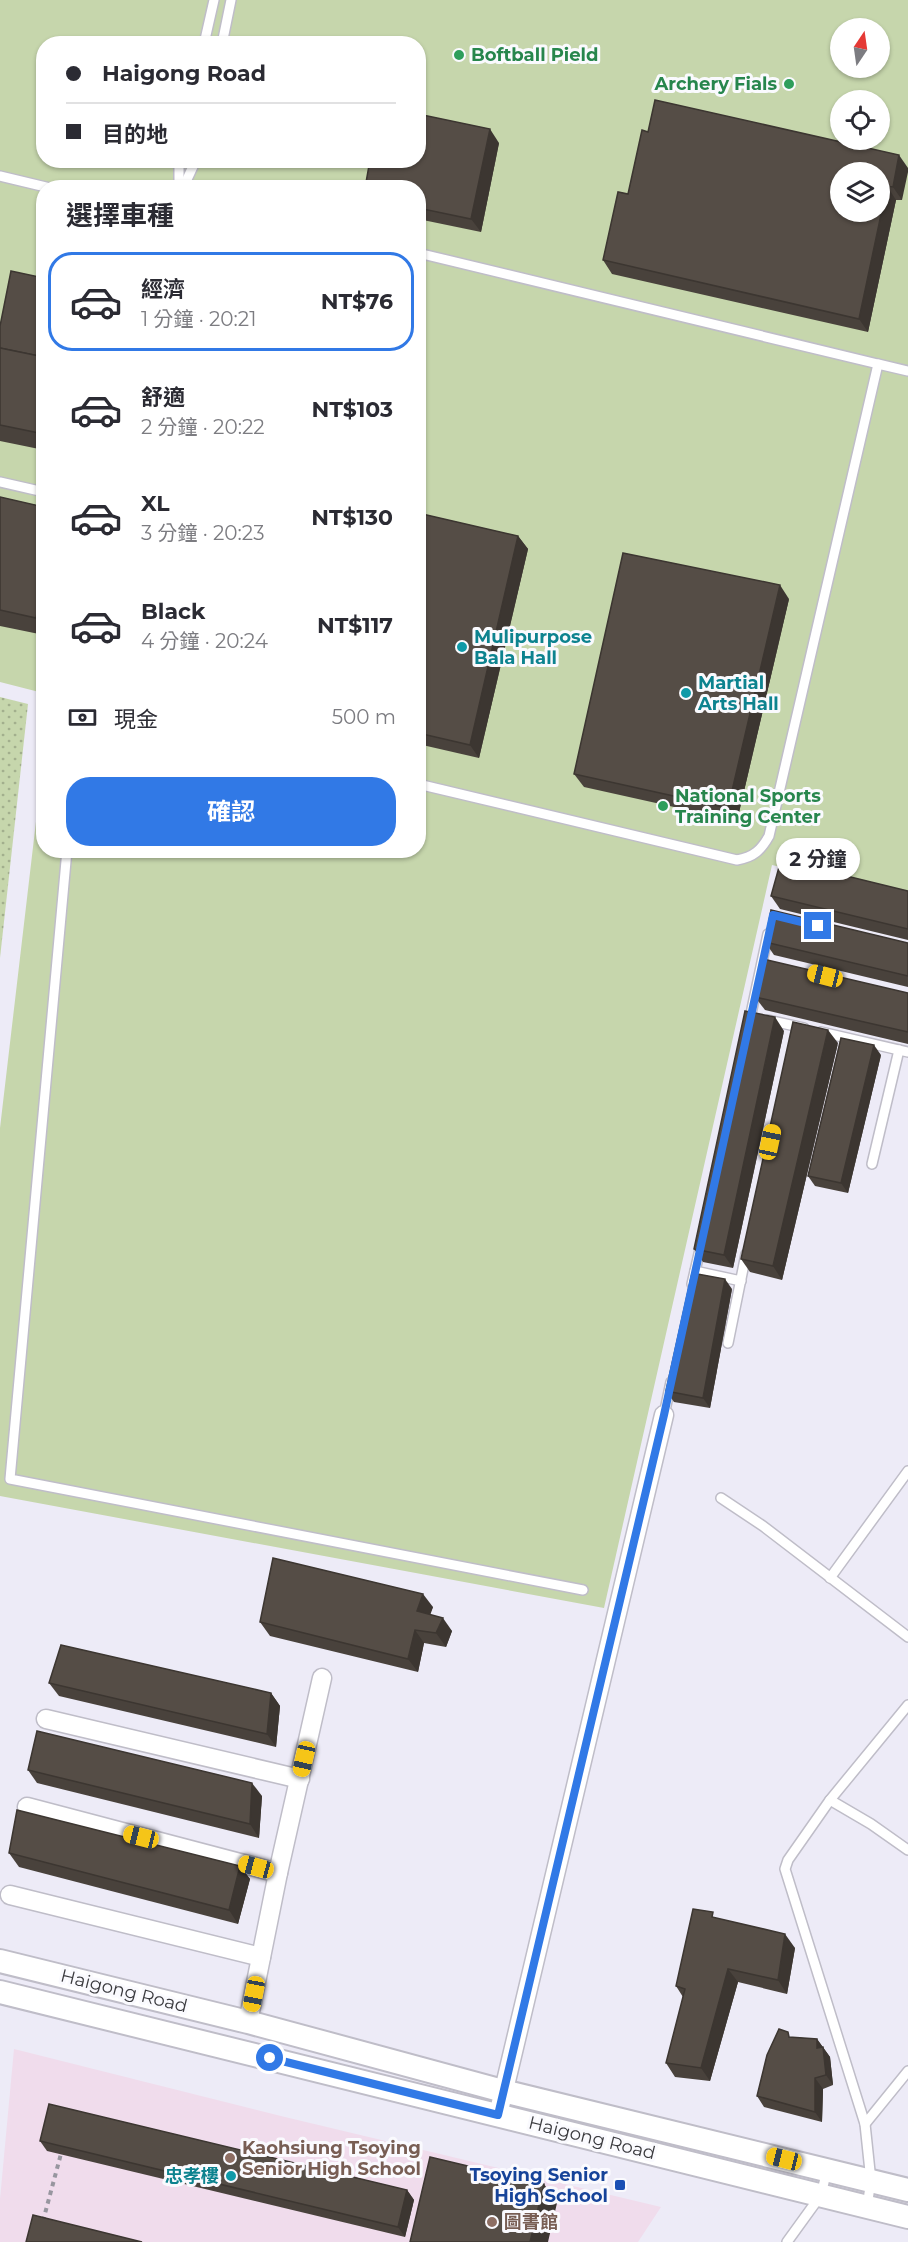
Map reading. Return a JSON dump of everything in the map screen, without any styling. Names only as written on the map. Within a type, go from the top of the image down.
[{"type":"street","points":[[498,2115],[664,1415]]},
{"type":"street","points":[[241,2051],[322,1678]]},
{"type":"street","points":[[46,1719],[300,1779]]},
{"type":"street","points":[[27,1807],[278,1873]]},
{"type":"street","points":[[10,1895],[261,1957]]},
{"type":"street","name":"Haigong Road","points":[[0,1961],[248,2022],[503,2091],[908,2190]]},
{"type":"street","name":"Haigong Road","points":[[0,1992],[908,2217]]},
{"type":"lane","points":[[206,36],[214,0]]},
{"type":"lane","points":[[224,36],[231,0]]},
{"type":"lane","points":[[0,176],[36,184]]},
{"type":"lane","points":[[426,255],[908,372]]},
{"type":"lane","points":[[426,786],[738,860],[750,857],[763,848],[769,836],[878,364]]},
{"type":"lane","points":[[0,482],[36,490]]},
{"type":"lane","points":[[66,858],[10,1479],[583,1590]]},
{"type":"lane","points":[[746,1039],[770,926]]},
{"type":"lane","points":[[763,961],[774,964]]},
{"type":"lane","points":[[751,1016],[903,1051],[872,1164]]},
{"type":"lane","points":[[791,1037],[794,1026]]},
{"type":"lane","points":[[690,1293],[703,1236]]},
{"type":"lane","points":[[728,1343],[748,1246]]},
{"type":"lane","points":[[695,1271],[741,1281]]},
{"type":"lane","points":[[664,1415],[674,1371]]},
{"type":"lane","points":[[830,1578],[908,1471]]},
{"type":"lane","points":[[721,1498],[763,1526],[908,1637]]},
{"type":"lane","points":[[867,2206],[871,2181],[865,2124],[785,1869],[788,1860],[830,1800],[908,1705]]},
{"type":"lane","points":[[830,1800],[871,1824],[908,1850]]},
{"type":"lane","points":[[865,2124],[908,2071]]},
{"type":"lane","points":[[787,2242],[821,2195],[827,2170]]},
{"type":"path","points":[[40,2231],[63,2145]]},
{"type":"shaded area","name":"Kaohsiung Tsoying Senior High School","points":[[14,2049],[661,2207],[638,2242],[0,2242],[0,2199]]},
{"type":"green space","name":"National Sports Training Center","points":[[0,0],[908,0],[908,897],[772,865],[604,1608],[0,1496],[0,1128],[36,822],[36,858],[426,858],[426,180],[36,180],[36,691],[0,682]]},
{"type":"green space","points":[[0,697],[28,704],[0,958]]},
{"type":"building","points":[[655,100],[830,139],[830,150],[877,150],[899,155],[893,187],[890,186],[890,162],[830,162],[830,222],[879,222],[859,319],[603,260],[618,192],[628,194],[642,130],[648,132]]},
{"type":"building","points":[[426,116],[490,129],[471,219],[426,210],[426,180],[366,180],[369,168],[426,168]]},
{"type":"building","points":[[11,271],[36,276],[36,355],[0,348],[0,326]]},
{"type":"building","points":[[0,348],[36,355],[36,432],[0,425]]},
{"type":"building","points":[[0,497],[36,505],[36,618],[0,610]]},
{"type":"building","name":"Mulipurpose Bala Hall","points":[[426,515],[518,536],[470,745],[426,735]]},
{"type":"building","name":"Martial Arts Hall","points":[[623,553],[780,585],[728,808],[574,774]]},
{"type":"building","points":[[781,860],[908,891],[908,929],[771,896]]},
{"type":"building","points":[[771,910],[908,943],[908,976],[765,942]]},
{"type":"building","points":[[763,959],[908,993],[908,1032],[755,997]]},
{"type":"building","points":[[745,1011],[775,1017],[724,1255],[694,1249]]},
{"type":"building","points":[[793,1022],[828,1030],[773,1266],[741,1259]]},
{"type":"building","points":[[841,1038],[874,1045],[841,1183],[808,1176]]},
{"type":"building","points":[[692,1273],[725,1279],[703,1398],[666,1391]]},
{"type":"building","points":[[273,1558],[423,1594],[417,1611],[443,1618],[436,1633],[415,1630],[408,1659],[260,1622]]},
{"type":"building","points":[[61,1645],[271,1693],[267,1734],[49,1683]]},
{"type":"building","points":[[37,1731],[252,1783],[250,1824],[28,1770]]},
{"type":"building","points":[[17,1810],[240,1866],[229,1910],[9,1853]]},
{"type":"building","points":[[693,1909],[713,1912],[712,1917],[785,1934],[778,1980],[728,1969],[701,2068],[666,2063],[685,1989],[676,1986]]},
{"type":"building","points":[[779,2029],[788,2032],[789,2037],[817,2039],[817,2048],[823,2047],[826,2075],[815,2078],[815,2112],[757,2096],[767,2055]]},
{"type":"building","name":"忠孝樓","points":[[49,2104],[407,2190],[398,2227],[40,2141]]},
{"type":"building","name":"圖書館","points":[[430,2157],[544,2184],[530,2242],[410,2242]]},
{"type":"building","points":[[33,2215],[142,2242],[26,2242]]},
{"type":"place","name":"Boftball Pield","points":[[459,55]]},
{"type":"place","name":"Archery Fials","points":[[789,84]]},
{"type":"place","name":"Mulipurpose Bala Hall","points":[[462,647]]},
{"type":"place","name":"Martial Arts Hall","points":[[686,693]]},
{"type":"place","name":"National Sports Training Center","points":[[663,806]]},
{"type":"place","name":"Kaohsiung Tsoying Senior High School","points":[[230,2158]]},
{"type":"place","name":"忠孝樓","points":[[231,2176]]},
{"type":"place","name":"Tsoying Senior High School","points":[[620,2185]]},
{"type":"place","name":"圖書館","points":[[492,2222]]},
{"type":"route","points":[[270,2058],[498,2115],[664,1415],[773,915],[818,926]]}]
